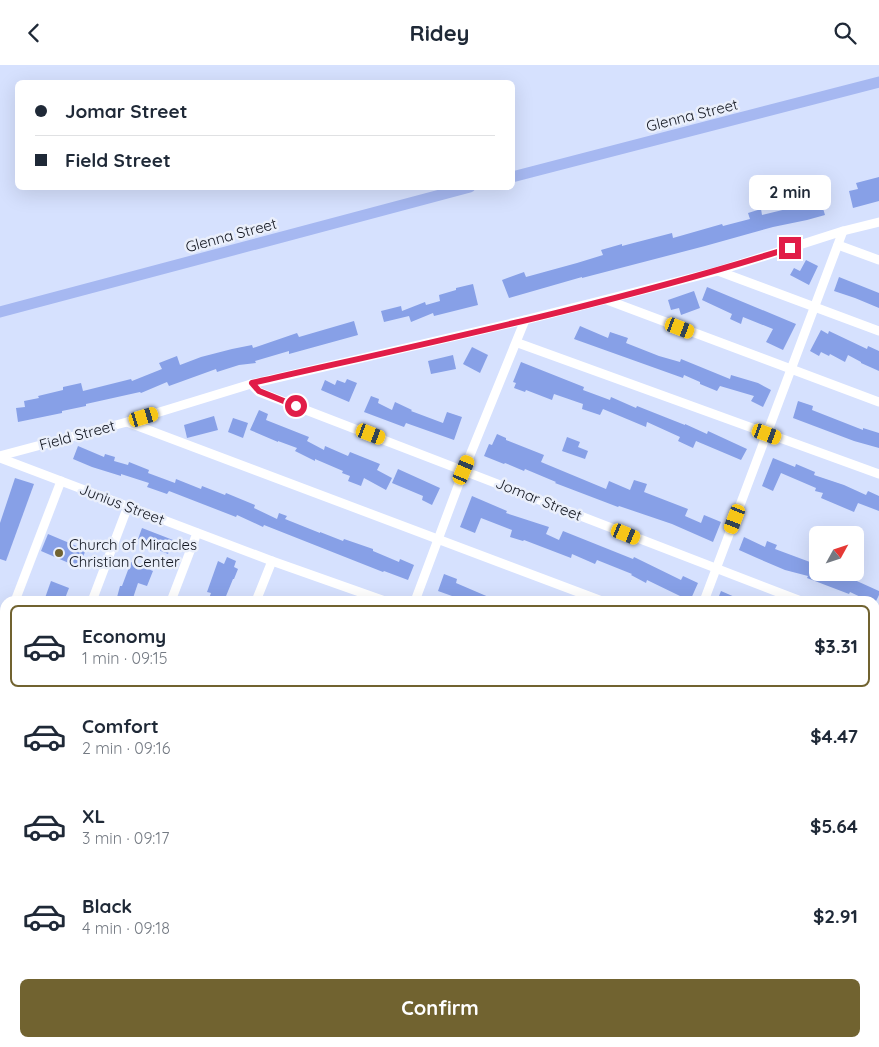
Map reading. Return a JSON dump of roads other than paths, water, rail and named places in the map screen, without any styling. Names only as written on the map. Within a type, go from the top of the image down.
[{"type":"main road","name":"Glenna Street","points":[[515,176],[879,82]]},
{"type":"main road","name":"Glenna Street","points":[[0,312],[459,190]]},
{"type":"street","name":"Field Street","points":[[0,457],[127,422],[252,383],[607,300],[718,271],[843,231],[879,222]]},
{"type":"street","points":[[706,596],[843,231]]},
{"type":"street","points":[[838,245],[879,260]]},
{"type":"street","points":[[718,271],[879,331]]},
{"type":"street","points":[[607,300],[879,403]]},
{"type":"street","points":[[417,596],[464,470],[526,320]]},
{"type":"street","points":[[518,343],[879,474]]},
{"type":"street","name":"Jomar Street","points":[[252,383],[259,391],[787,596]]},
{"type":"street","points":[[127,422],[589,596]]},
{"type":"street","name":"Junius Street","points":[[0,457],[197,533],[370,596]]},
{"type":"street","points":[[17,596],[61,481]]},
{"type":"street","points":[[94,596],[128,506]]},
{"type":"street","points":[[173,596],[197,533]]},
{"type":"street","points":[[258,596],[272,561]]},
{"type":"place","name":"Church of Miracles Christian Center","points":[[59,553]]}]
